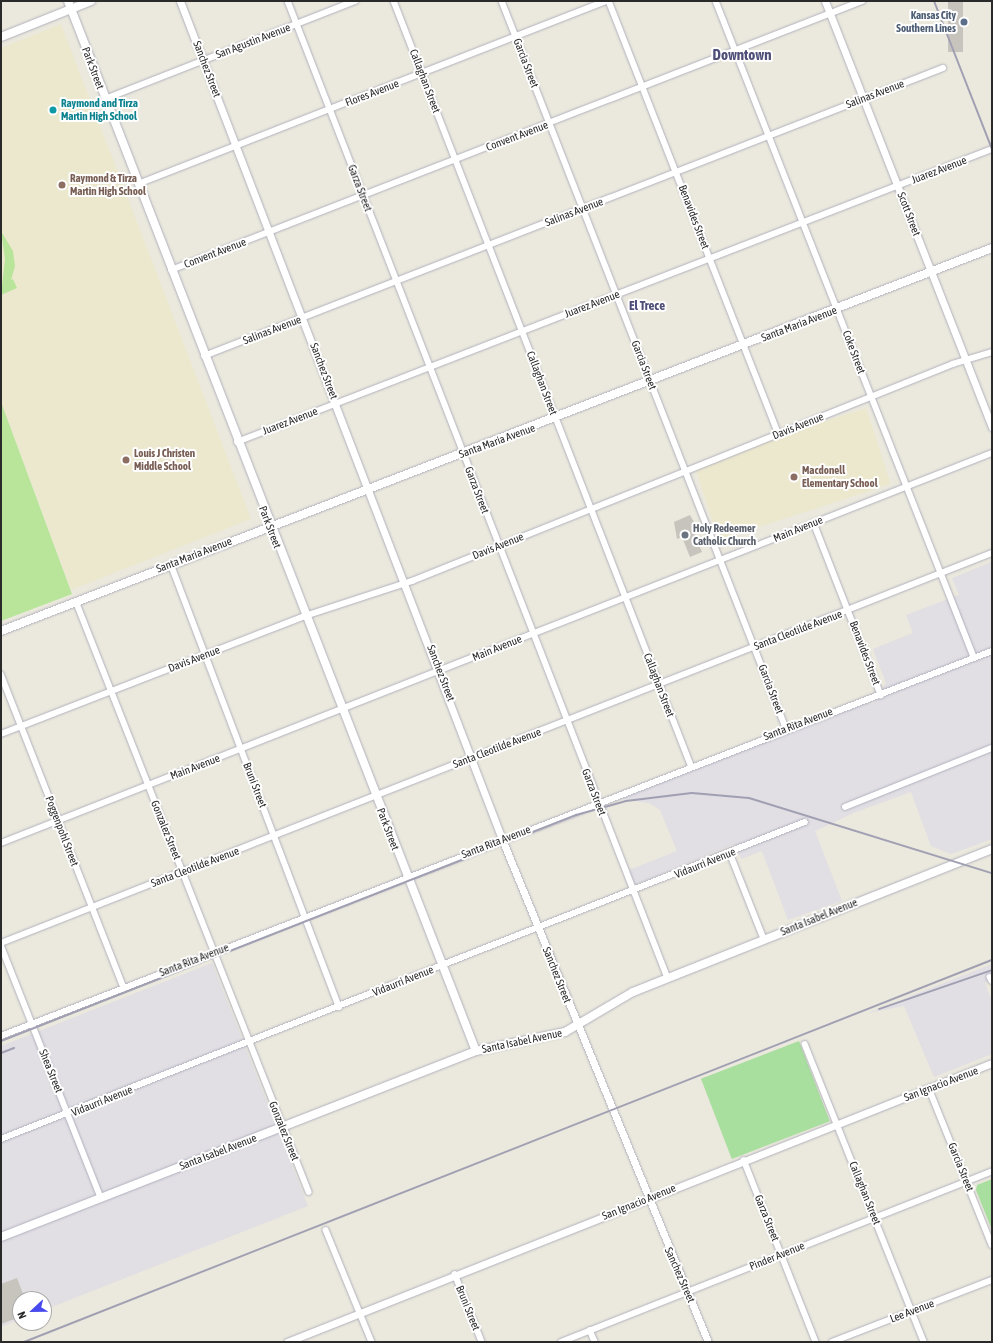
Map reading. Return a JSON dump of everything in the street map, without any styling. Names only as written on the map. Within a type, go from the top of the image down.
[{"type":"main road","points":[[1,37],[69,5],[92,1]]},
{"type":"main road","name":"Park Street","points":[[69,5],[237,442],[476,1051]]},
{"type":"main road","name":"Santa Maria Avenue","points":[[1,631],[369,488],[556,419],[992,248]]},
{"type":"main road","name":"Santa Isabel Avenue","points":[[1,1237],[476,1051],[498,1045],[554,1036],[577,1026],[617,999],[992,849]]},
{"type":"street","name":"Sanchez Street","points":[[180,1],[440,670],[503,840],[577,1026],[708,1342]]},
{"type":"street","name":"Garza Street","points":[[288,1],[532,634],[668,978]]},
{"type":"street","name":"San Agustin Avenue","points":[[105,99],[355,1]]},
{"type":"street","name":"Callaghan Street","points":[[394,1],[690,765]]},
{"type":"street","name":"Garcia Street","points":[[502,1],[786,728]]},
{"type":"street","name":"Flores Avenue","points":[[138,184],[606,1]]},
{"type":"street","name":"Benavides Street","points":[[609,1],[779,434]]},
{"type":"street","name":"Coke Street","points":[[716,1],[974,657]]},
{"type":"street","name":"Scott Street","points":[[825,1],[992,427]]},
{"type":"street","name":"Convent Avenue","points":[[171,270],[862,1]]},
{"type":"street","name":"Salinas Avenue","points":[[204,356],[943,68]]},
{"type":"street","name":"Juarez Avenue","points":[[237,442],[992,149]]},
{"type":"street","name":"Davis Avenue","points":[[1,734],[305,616],[405,582],[499,546],[966,360],[992,352]]},
{"type":"street","name":"Main Avenue","points":[[1,843],[992,453]]},
{"type":"street","name":"Benavides Street","points":[[814,523],[881,694]]},
{"type":"street","name":"Santa Cleotilde Avenue","points":[[1,944],[992,553]]},
{"type":"street","name":"Bruni Street","points":[[171,564],[274,835],[303,918],[339,1007]]},
{"type":"street","name":"Gonzalez Street","points":[[76,601],[282,1127],[309,1192]]},
{"type":"street","name":"Santa Rita Avenue","points":[[1,1036],[598,803],[690,765],[786,728],[873,698],[992,651]]},
{"type":"street","name":"Poggenpohl Street","points":[[1,674],[124,988]]},
{"type":"street","points":[[845,807],[992,748]]},
{"type":"street","name":"Vidaurri Avenue","points":[[1,1139],[730,853],[805,822]]},
{"type":"street","points":[[730,853],[764,939]]},
{"type":"street","name":"Shea Street","points":[[1,944],[101,1198]]},
{"type":"street","name":"Callaghan Street","points":[[805,1044],[924,1342]]},
{"type":"street","name":"San Ignacio Avenue","points":[[287,1342],[744,1160],[992,1064]]},
{"type":"street","name":"Garcia Street","points":[[930,1088],[992,1245]]},
{"type":"street","name":"Garza Street","points":[[744,1160],[816,1342]]},
{"type":"street","name":"Pinder Avenue","points":[[561,1342],[992,1171]]},
{"type":"street","points":[[326,1230],[372,1342]]},
{"type":"street","name":"Bruni Street","points":[[455,1274],[482,1342]]},
{"type":"street","name":"Lee Avenue","points":[[832,1342],[992,1280]]},
{"type":"street","points":[[590,1330],[595,1342]]},
{"type":"shaded area","name":"Louis J Christen Middle School","points":[[61,24],[251,519],[71,590],[1,402],[1,48]]},
{"type":"shaded area","name":"Macdonell Elementary School","points":[[866,408],[891,484],[719,540],[694,464]]},
{"type":"shaded area","points":[[991,562],[992,839],[951,854],[931,846],[911,792],[856,812],[815,831],[842,901],[788,920],[762,851],[741,859],[734,844],[635,885],[629,870],[677,851],[660,810],[649,803],[616,798],[850,705],[874,703],[886,683],[873,649],[913,633],[906,615],[959,595],[952,578]]},
{"type":"shaded area","points":[[212,963],[308,1206],[52,1307],[52,1291],[12,1291],[12,1322],[1,1327],[1,1046]]},
{"type":"shaded area","points":[[992,964],[992,979],[985,983],[992,1002],[992,1054],[934,1077],[904,1006],[868,1013]]},
{"type":"green space","points":[[1,231],[13,251],[15,266],[11,280],[13,279],[17,288],[1,295],[5,259]]},
{"type":"green space","points":[[1,402],[72,594],[1,621]]},
{"type":"green space","points":[[799,1041],[830,1121],[732,1159],[701,1079]]},
{"type":"green space","points":[[992,1179],[992,1230],[976,1190],[977,1185]]},
{"type":"building","points":[[948,1],[963,1],[963,52],[948,52]]},
{"type":"building","name":"Holy Redeemer Catholic Church","points":[[690,515],[699,531],[694,533],[702,552],[690,557],[682,537],[677,539],[674,522]]},
{"type":"building","points":[[17,1278],[22,1291],[12,1291],[12,1320],[1,1324],[1,1284]]},
{"type":"railway","points":[[934,1],[992,149]]},
{"type":"railway","points":[[1,1041],[576,815],[626,801],[692,793],[749,798],[992,873]]},
{"type":"railway","points":[[24,1342],[992,960]]},
{"type":"railway","points":[[879,1009],[992,970]]},
{"type":"railway","points":[[1,1053],[14,1048]]},
{"type":"place","name":"Kansas City Southern Lines","points":[[964,22]]},
{"type":"place","name":"Raymond and Tirza Martin High School","points":[[53,110]]},
{"type":"place","name":"Raymond & Tirza Martin High School","points":[[62,185]]},
{"type":"place","name":"Louis J Christen Middle School","points":[[126,460]]},
{"type":"place","name":"Macdonell Elementary School","points":[[794,477]]},
{"type":"place","name":"Holy Redeemer Catholic Church","points":[[685,535]]},
{"type":"district","name":"Downtown","points":[[742,55]]},
{"type":"district","name":"El Trece","points":[[647,306]]}]
